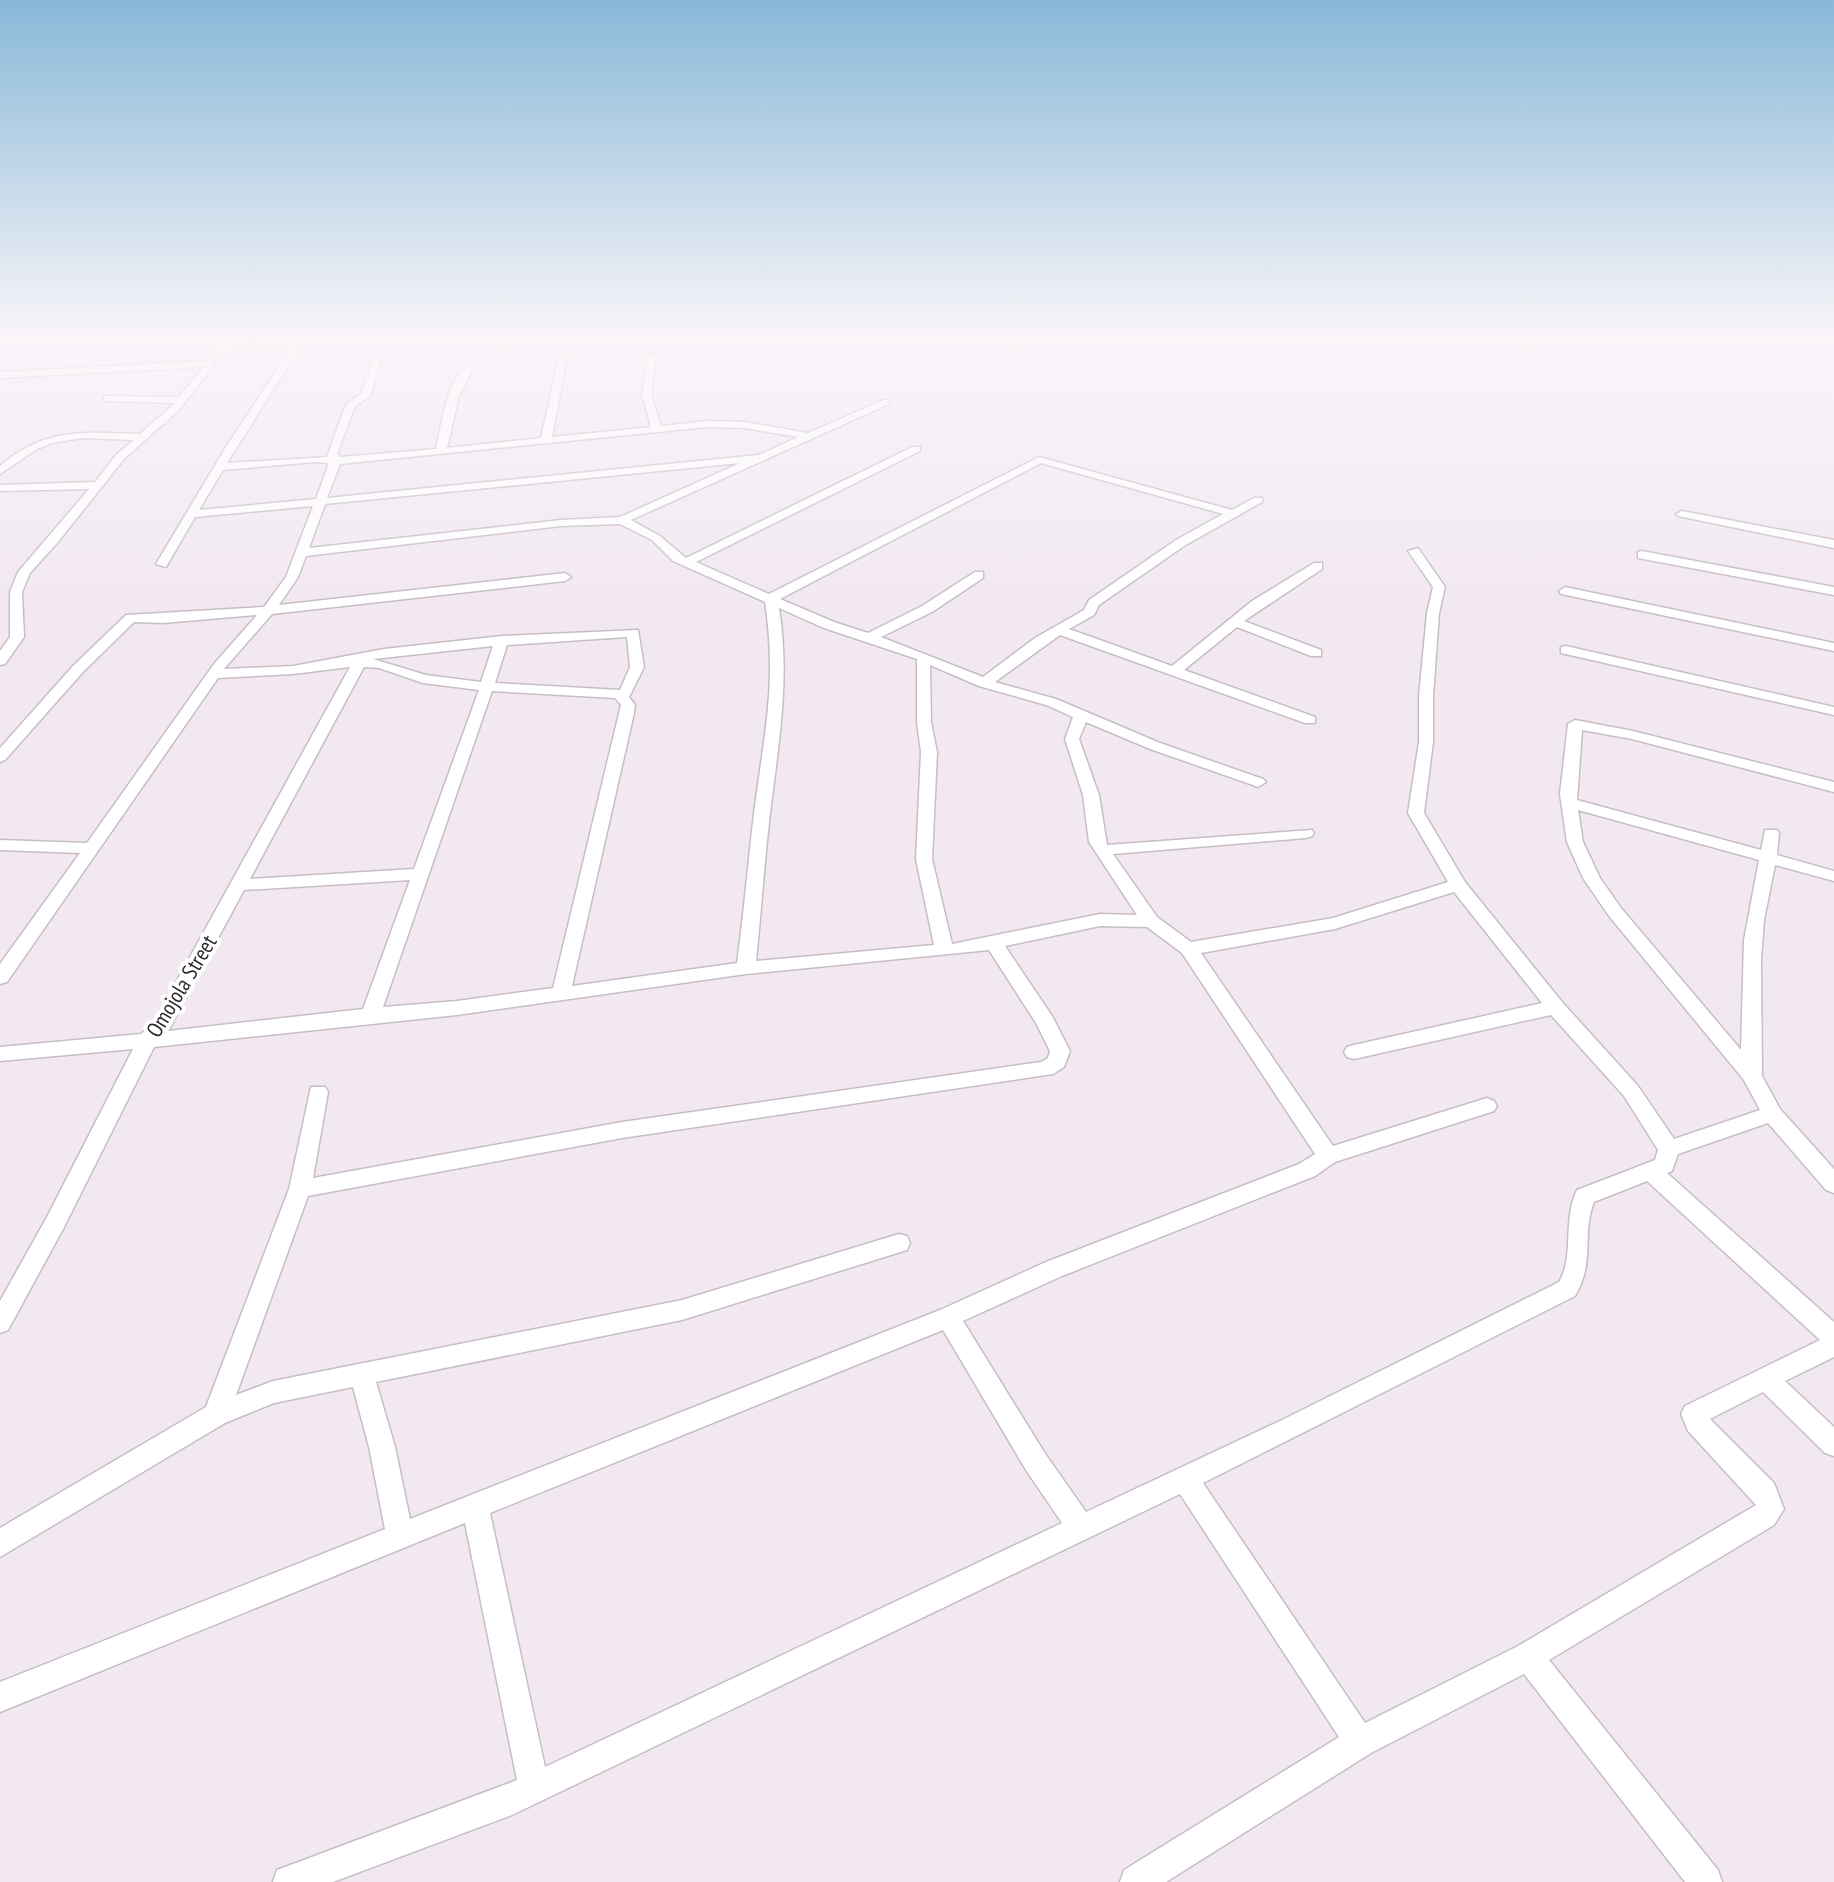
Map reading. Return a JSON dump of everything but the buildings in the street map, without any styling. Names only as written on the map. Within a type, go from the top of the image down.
[{"type":"street","points":[[0,661],[17,637],[16,592],[24,572],[98,485],[156,425]]},
{"type":"street","points":[[162,564],[246,425]]},
{"type":"street","points":[[336,459],[331,452],[342,425]]},
{"type":"street","points":[[441,451],[447,425]]},
{"type":"street","points":[[546,440],[549,425]]},
{"type":"street","points":[[655,425],[657,429]]},
{"type":"street","points":[[219,467],[441,451],[715,425]]},
{"type":"street","points":[[732,425],[813,437]]},
{"type":"street","points":[[299,553],[561,523],[622,520],[838,425]]},
{"type":"street","points":[[0,471],[14,457],[46,439],[141,437]]},
{"type":"street","points":[[687,562],[916,449]]},
{"type":"street","points":[[194,514],[321,504],[761,458]]},
{"type":"street","points":[[3,969],[215,674],[271,610],[292,577],[336,459]]},
{"type":"street","points":[[771,598],[1039,460],[1128,481],[1234,514]]},
{"type":"street","points":[[0,488],[98,485]]},
{"type":"street","points":[[984,683],[1089,612],[1094,603],[1180,543],[1258,500]]},
{"type":"street","points":[[1682,514],[1834,544]]},
{"type":"street","points":[[622,520],[656,538],[669,553],[829,625],[871,637],[984,683],[1043,699],[1258,782]]},
{"type":"street","points":[[1414,551],[1439,587],[1433,613],[1426,696],[1426,742],[1416,813],[1458,885],[1555,1007],[1631,1091],[1669,1149]]},
{"type":"street","points":[[1642,555],[1834,591]]},
{"type":"street","points":[[1173,672],[1257,604],[1318,566]]},
{"type":"street","points":[[871,637],[927,609],[979,575]]},
{"type":"street","points":[[0,757],[78,669],[128,619],[271,610],[565,577]]},
{"type":"street","points":[[1565,591],[1834,647]]},
{"type":"street","points":[[746,968],[776,715],[777,632],[771,598]]},
{"type":"street","points":[[1236,622],[1316,653]]},
{"type":"street","points":[[1059,630],[1310,720]]},
{"type":"street","points":[[215,674],[352,663],[381,664],[393,671],[431,681],[623,694],[633,687],[638,666],[631,631],[502,640],[384,653],[352,663]]},
{"type":"street","points":[[371,1015],[419,874],[476,723],[502,640]]},
{"type":"street","points":[[1566,650],[1834,711]]},
{"type":"street","points":[[923,660],[924,722],[929,752],[924,859],[944,950]]},
{"type":"street","name":"Omojola Street","points":[[0,1323],[55,1223],[147,1040],[161,1026],[240,885],[352,663]]},
{"type":"street","points":[[561,993],[627,713],[628,705],[623,694]]},
{"type":"street","points":[[1081,715],[1072,739],[1091,795],[1097,842],[1151,921],[1188,949],[1328,1156]]},
{"type":"street","points":[[1834,787],[1575,724],[1568,794],[1575,842],[1592,878],[1615,912],[1752,1076],[1772,1114],[1834,1184]]},
{"type":"street","points":[[1571,803],[1834,876]]},
{"type":"street","points":[[1103,850],[1306,833]]},
{"type":"street","points":[[1752,1076],[1748,988],[1756,915],[1769,858],[1771,833]]},
{"type":"street","points":[[0,845],[89,848]]},
{"type":"street","points":[[240,885],[419,874]]},
{"type":"street","points":[[1188,949],[1335,923],[1458,885]]},
{"type":"street","points":[[0,1054],[457,1008],[746,968],[994,944],[1050,928],[1100,920],[1151,921]]},
{"type":"street","points":[[300,1189],[622,1130],[1046,1069],[1057,1062],[1060,1051],[1045,1021],[994,944]]},
{"type":"street","points":[[1354,1052],[1555,1007]]},
{"type":"street","points":[[216,1415],[300,1189],[318,1092]]},
{"type":"street","points":[[0,1697],[400,1534],[948,1317],[1054,1269],[1307,1170],[1328,1156],[1487,1106]]},
{"type":"street","points":[[1669,1149],[1772,1114]]},
{"type":"street","points":[[297,1881],[501,1804],[1185,1479],[1567,1289],[1575,1279],[1579,1207],[1585,1196],[1664,1165],[1669,1149]]},
{"type":"street","points":[[1651,1171],[1834,1337]]},
{"type":"street","points":[[0,1543],[216,1415],[273,1392],[479,1348],[682,1310],[899,1243]]},
{"type":"street","points":[[948,1317],[1035,1461],[1080,1527]]},
{"type":"street","points":[[1136,1882],[1360,1742],[1528,1656],[1764,1516],[1771,1509],[1765,1492],[1697,1423],[1694,1414],[1834,1345]]},
{"type":"street","points":[[362,1375],[382,1447],[400,1534]]},
{"type":"street","points":[[1767,1380],[1834,1444]]},
{"type":"street","points":[[1185,1479],[1360,1742]]},
{"type":"street","points":[[475,1505],[534,1787]]},
{"type":"street","points":[[1528,1656],[1706,1882]]}]
